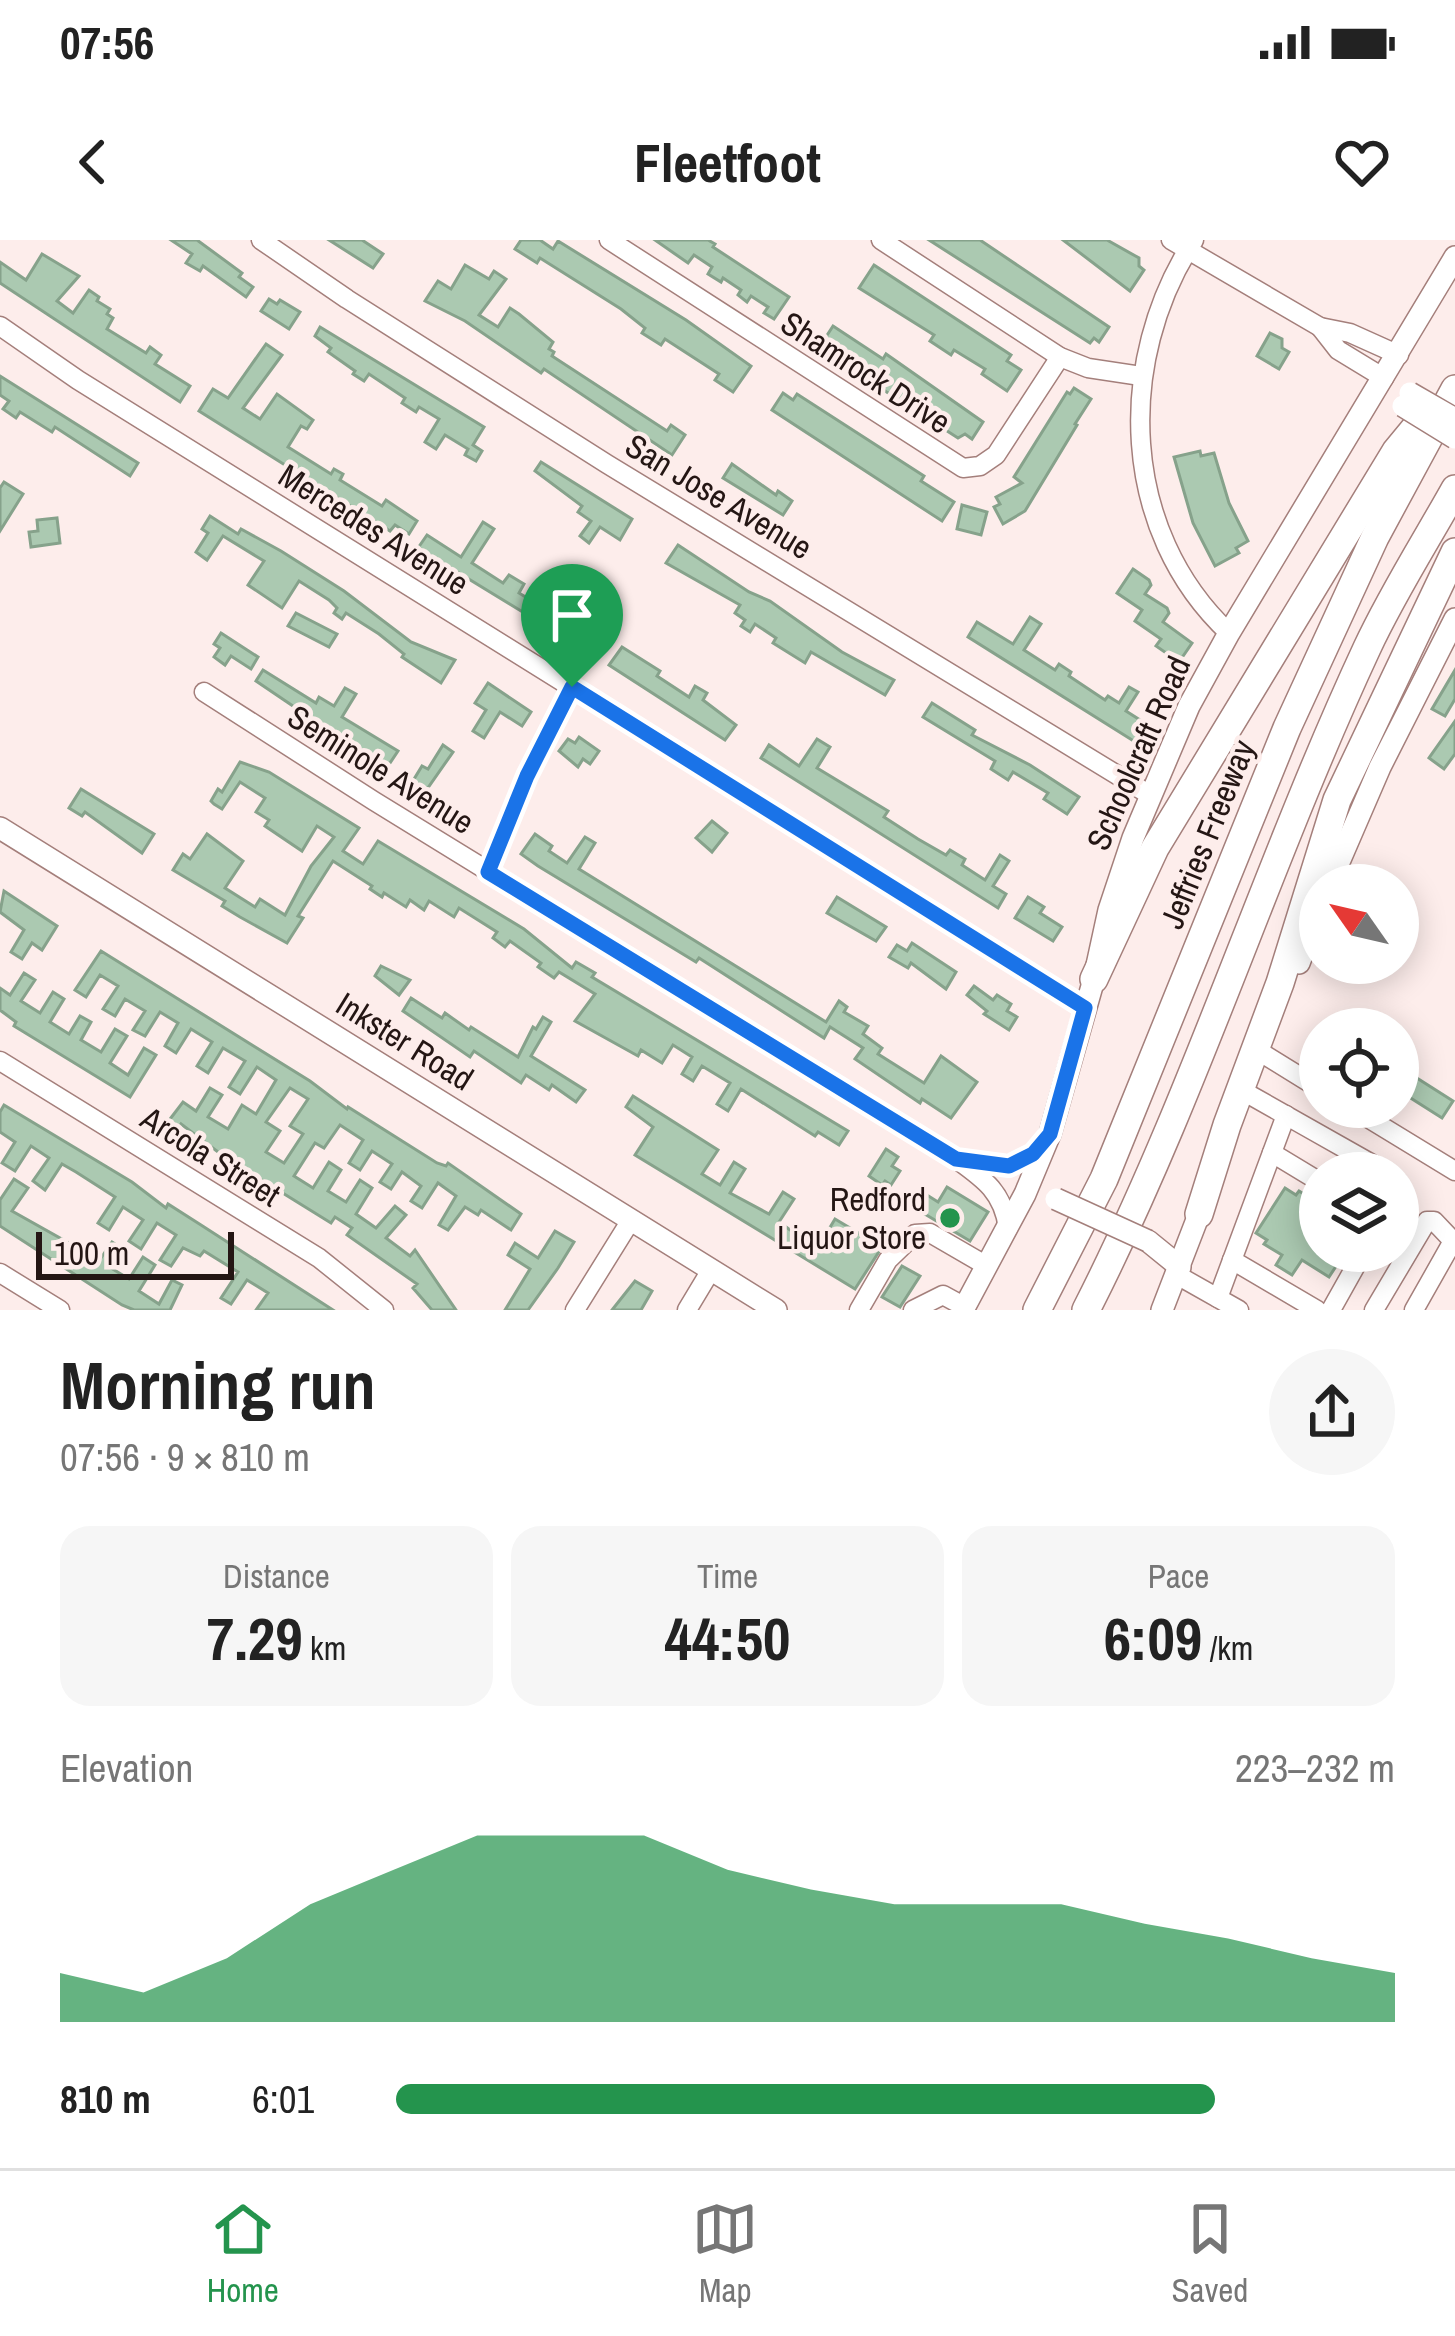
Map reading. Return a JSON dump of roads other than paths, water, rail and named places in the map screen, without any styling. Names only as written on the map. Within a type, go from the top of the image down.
[{"type":"highway","points":[[1094,980],[1156,848],[1226,729],[1396,452],[1455,385]]},
{"type":"highway","name":"Jeffries Freeway","points":[[1037,1310],[1105,1179],[1287,728],[1375,537],[1455,385]]},
{"type":"highway","points":[[1086,1310],[1229,985],[1324,744],[1370,643],[1455,489]]},
{"type":"highway","points":[[1199,1214],[1226,1125],[1280,983],[1337,800],[1455,552]]},
{"type":"main road","name":"Schoolcraft Road","points":[[964,1308],[1025,1194],[1050,1134],[1094,980],[1108,910],[1150,795],[1190,706],[1455,257]]},
{"type":"main road","points":[[1399,355],[1406,400],[1455,437]]},
{"type":"main road","points":[[1365,411],[1406,400],[1455,419]]},
{"type":"main road","points":[[1338,864],[1388,751],[1455,619]]},
{"type":"main road","name":"Inkster Road","points":[[0,828],[776,1310]]},
{"type":"main road","points":[[1162,1310],[1299,964]]},
{"type":"main road","points":[[1025,1194],[1056,1199],[1148,1241],[1178,1271]]},
{"type":"street","name":"San Jose Avenue","points":[[261,240],[607,464],[1150,795]]},
{"type":"street","name":"Shamrock Drive","points":[[609,240],[963,468],[980,466],[996,455],[1060,357]]},
{"type":"street","points":[[881,240],[1060,357],[1088,368],[1141,376]]},
{"type":"street","points":[[1229,634],[1185,582],[1163,536],[1140,448],[1141,376],[1158,306],[1184,243],[1320,327],[1338,350],[1384,378]]},
{"type":"street","name":"Mercedes Avenue","points":[[0,326],[96,391],[1085,1008]]},
{"type":"street","points":[[1320,327],[1350,333],[1399,355]]},
{"type":"street","points":[[488,872],[527,776],[572,687]]},
{"type":"street","name":"Seminole Avenue","points":[[204,692],[956,1159],[992,1185],[1005,1206],[1008,1228]]},
{"type":"street","points":[[1265,1055],[1299,1076]]},
{"type":"street","name":"Arcola Street","points":[[0,1061],[319,1258],[384,1310]]},
{"type":"street","points":[[1250,1095],[1351,1152]]},
{"type":"street","points":[[1218,1298],[1286,1115]]},
{"type":"street","points":[[1384,1128],[1455,1172]]},
{"type":"street","points":[[956,1159],[1009,1166],[1033,1154],[1050,1134]]},
{"type":"street","points":[[1272,1153],[1299,1169]]},
{"type":"street","points":[[575,1310],[632,1220]]},
{"type":"street","points":[[1374,1310],[1416,1235],[1427,1221],[1433,1221],[1453,1241],[1414,1310]]},
{"type":"street","points":[[859,1310],[888,1260],[915,1234],[930,1234],[987,1266]]},
{"type":"street","points":[[1232,1260],[1317,1310]]},
{"type":"street","points":[[687,1310],[712,1270]]},
{"type":"street","points":[[1178,1271],[1239,1310]]},
{"type":"street","points":[[1330,1310],[1352,1272]]},
{"type":"street","points":[[0,1273],[60,1310]]},
{"type":"street","points":[[913,1310],[943,1295],[964,1308]]},
{"type":"place","name":"Redford Liquor Store","points":[[950,1218]]}]
